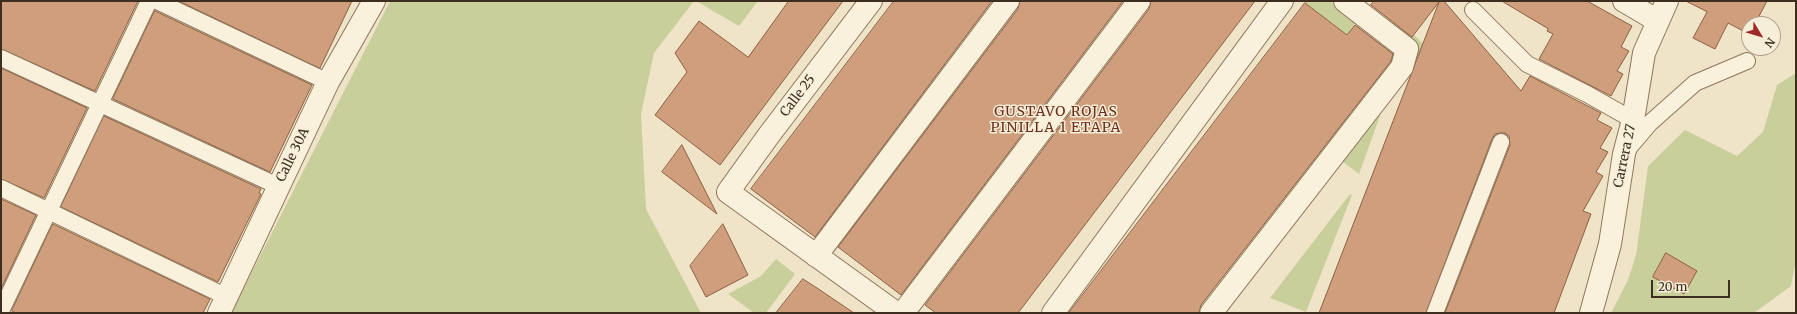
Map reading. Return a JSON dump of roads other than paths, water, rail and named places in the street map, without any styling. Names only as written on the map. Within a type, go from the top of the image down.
[{"type":"street","name":"Calle 30A","points":[[223,305],[328,82],[374,1]]},
{"type":"street","name":"Calle 25","points":[[816,256],[728,192],[769,134],[871,1]]},
{"type":"street","points":[[896,313],[816,256],[1008,1]]},
{"type":"street","points":[[903,313],[1139,1]]},
{"type":"street","points":[[1053,313],[1282,1]]},
{"type":"street","points":[[1211,313],[1402,67],[1407,49],[1346,1]]},
{"type":"street","points":[[1624,1],[1658,21]]},
{"type":"street","name":"Carrera 27","points":[[1591,313],[1610,244],[1624,154],[1644,54],[1667,1]]},
{"type":"lane","points":[[1,311],[149,1]]},
{"type":"lane","points":[[157,1],[328,82]]},
{"type":"lane","points":[[1474,10],[1527,64],[1587,94],[1632,120]]},
{"type":"lane","points":[[1,58],[278,186]]},
{"type":"lane","points":[[1624,154],[1650,122],[1695,83],[1747,61]]},
{"type":"lane","points":[[1435,313],[1501,142]]},
{"type":"lane","points":[[1,188],[223,305]]},
{"type":"district","name":"GUSTAVO ROJAS PINILLA 1 ETAPA","points":[[1056,120]]}]
